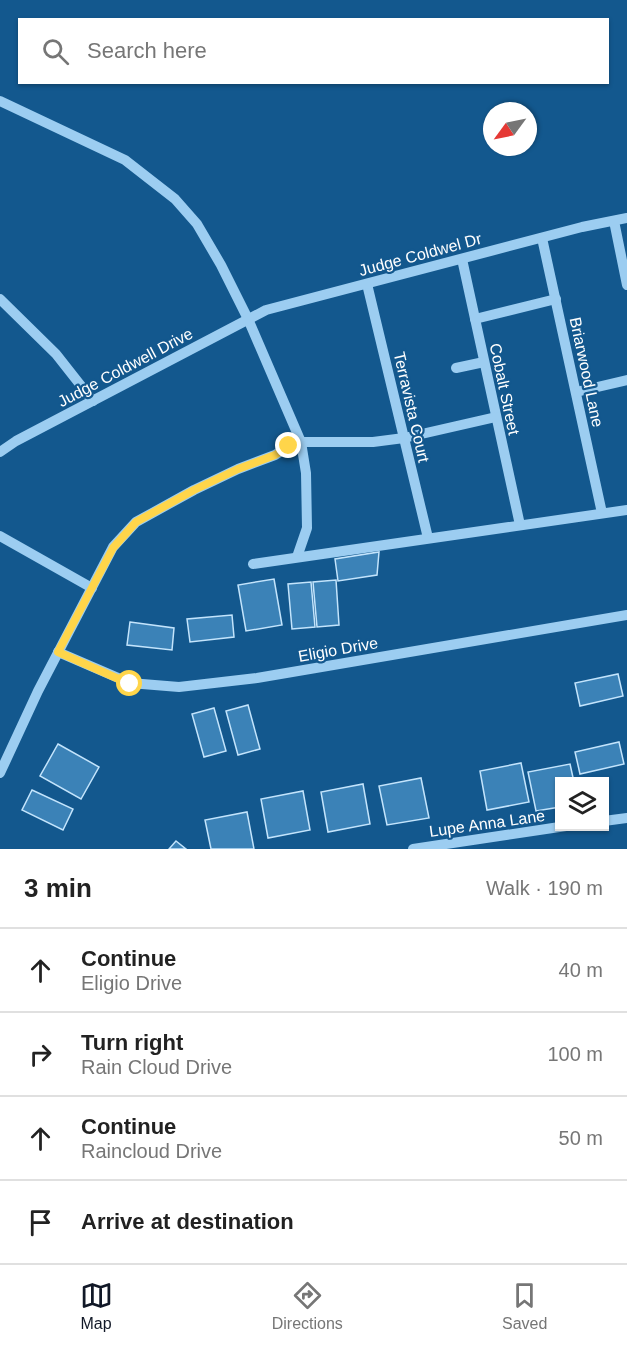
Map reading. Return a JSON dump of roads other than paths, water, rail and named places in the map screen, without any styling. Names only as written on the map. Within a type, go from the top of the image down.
[{"type":"street","points":[[0,101],[125,160],[175,199],[197,224],[248,319],[301,442],[306,473],[307,528],[297,557]]},
{"type":"street","name":"Judge Coldwel Dr","points":[[266,310],[582,227],[627,218]]},
{"type":"street","points":[[614,221],[627,285]]},
{"type":"street","name":"Briarwood Lane","points":[[542,238],[602,513]]},
{"type":"street","name":"Cobalt Street","points":[[462,259],[520,525]]},
{"type":"street","name":"Terravista Court","points":[[367,284],[428,538]]},
{"type":"street","points":[[0,299],[56,354],[93,401]]},
{"type":"street","points":[[475,319],[556,300]]},
{"type":"street","name":"Judge Coldwell Drive","points":[[0,452],[16,441],[266,310]]},
{"type":"street","points":[[456,368],[484,362]]},
{"type":"street","points":[[576,392],[627,380]]},
{"type":"street","points":[[0,773],[58,652],[113,548],[136,522],[194,490],[301,442],[373,442],[404,438],[496,417]]},
{"type":"street","points":[[253,564],[627,510]]},
{"type":"street","points":[[0,536],[92,588]]},
{"type":"street","name":"Eligio Drive","points":[[58,652],[130,684],[179,687],[257,678],[627,615]]},
{"type":"street","points":[[609,820],[627,818]]},
{"type":"street","name":"Lupe Anna Lane","points":[[414,849],[555,828]]}]
